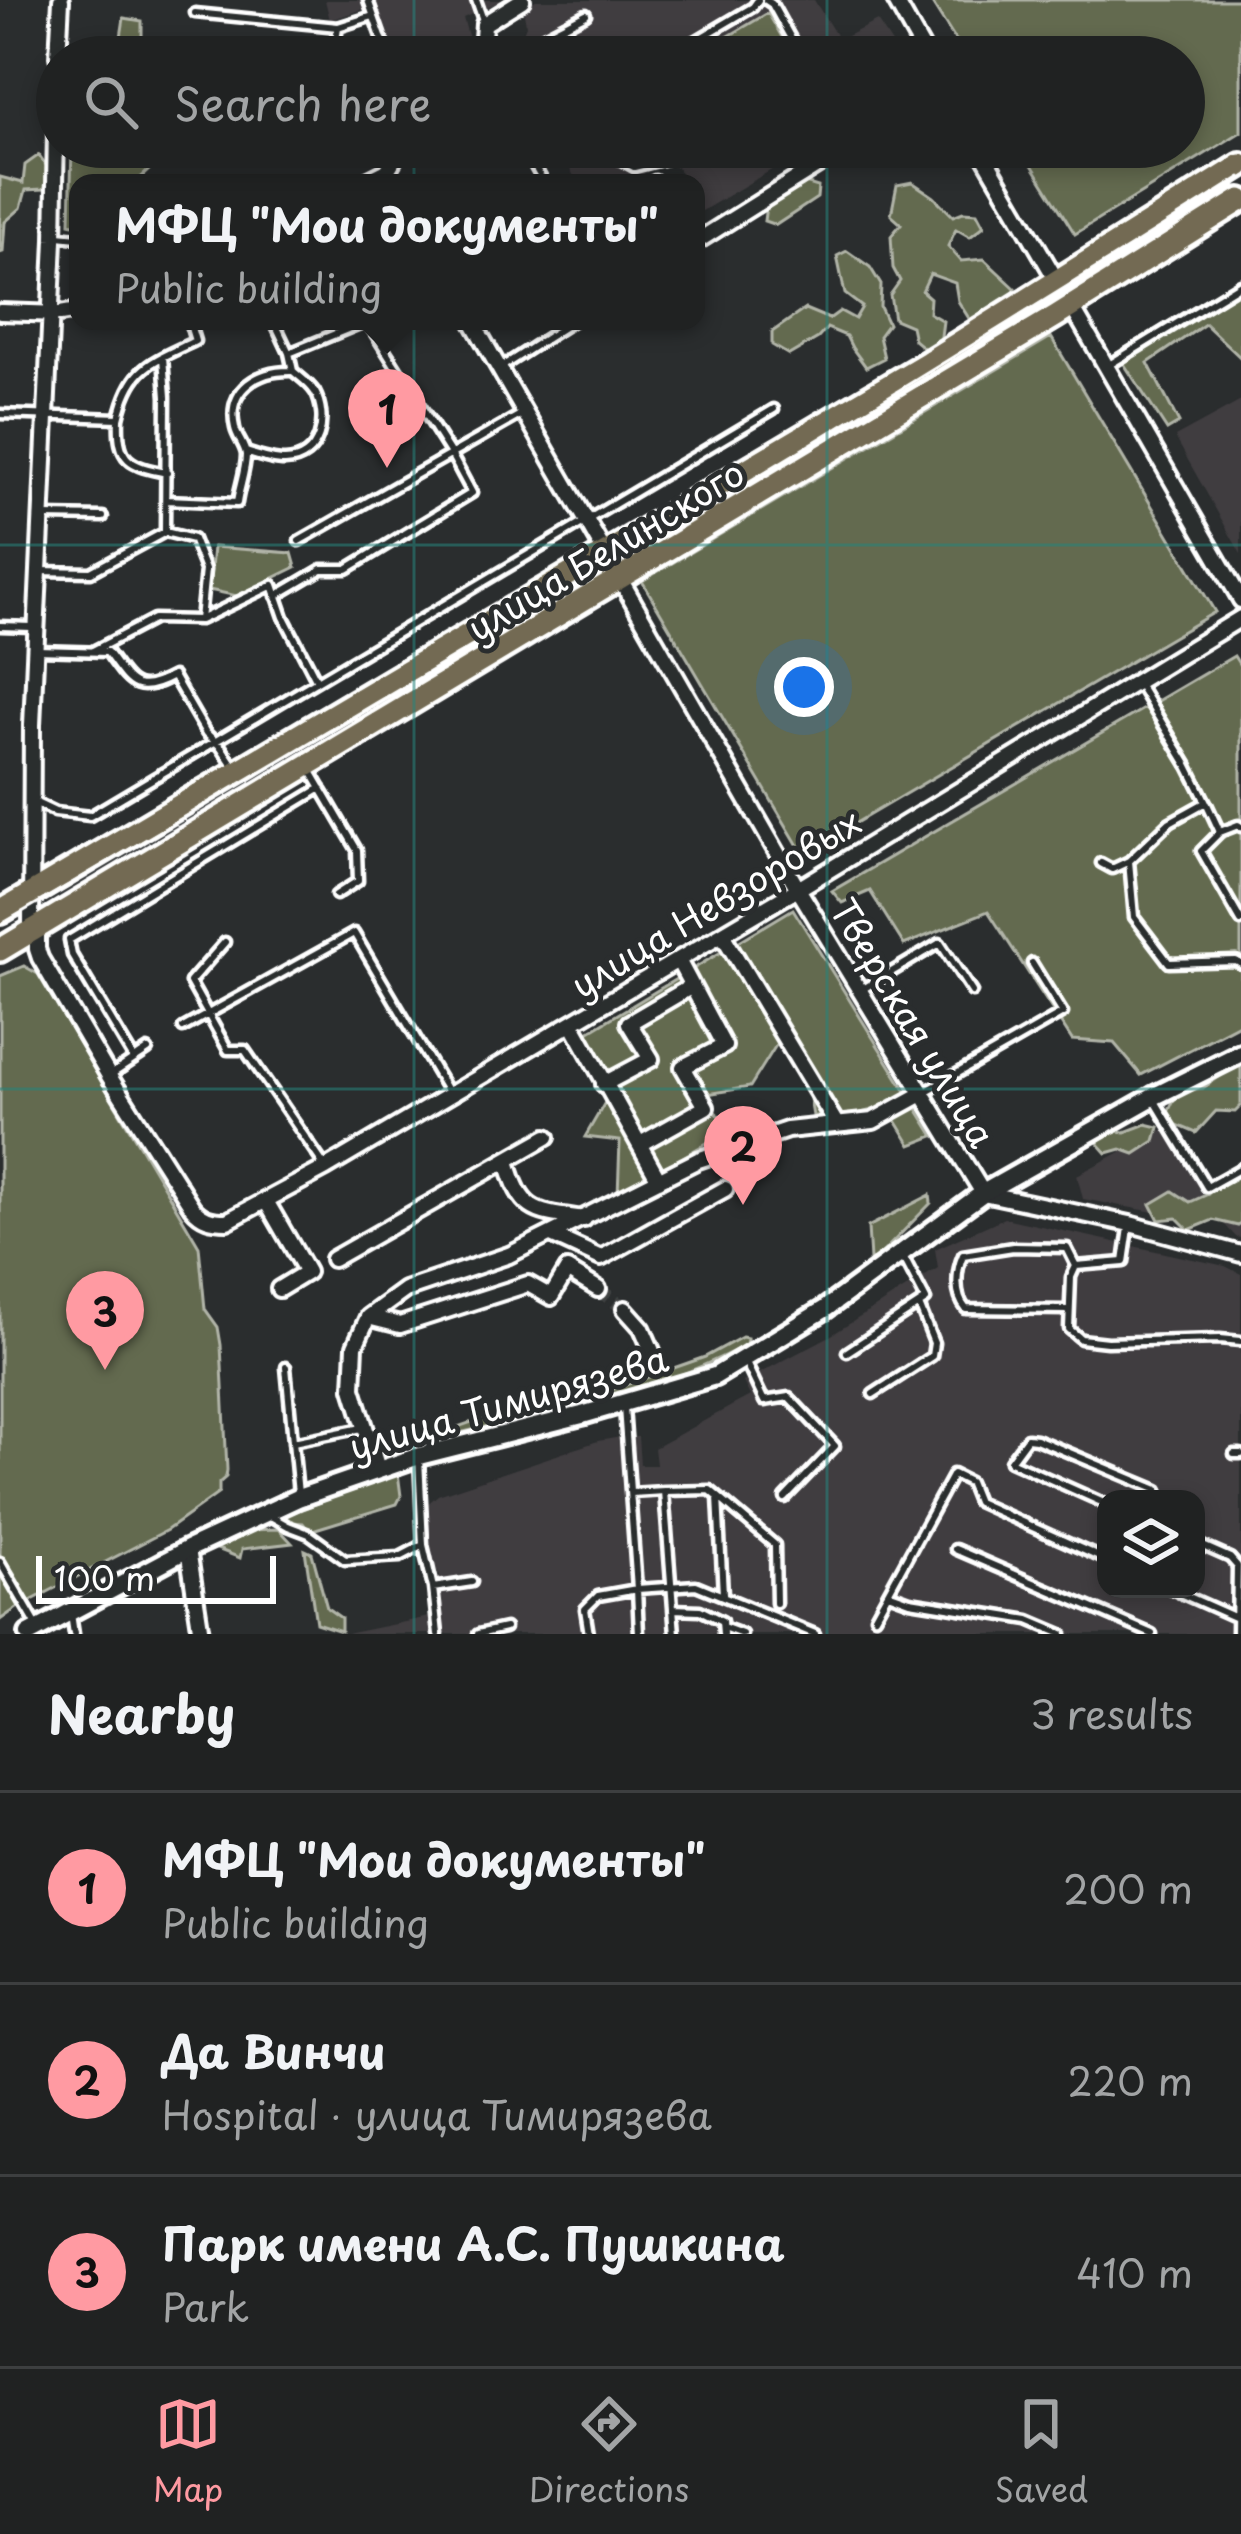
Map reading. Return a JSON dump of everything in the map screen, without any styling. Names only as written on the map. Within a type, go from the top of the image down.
[{"type":"main road","name":"улица Белинского","points":[[0,912],[928,362],[1241,165]]},
{"type":"main road","name":"улица Белинского","points":[[3,943],[34,930],[619,580],[1241,200]]},
{"type":"street","points":[[59,36],[61,0]]},
{"type":"street","points":[[483,36],[484,24],[522,0]]},
{"type":"street","points":[[895,0],[915,36]]},
{"type":"street","points":[[55,168],[34,650],[31,893],[40,958],[109,1076]]},
{"type":"street","points":[[705,236],[814,168]]},
{"type":"street","points":[[991,168],[1057,281]]},
{"type":"street","points":[[1072,307],[1241,600]]},
{"type":"street","points":[[0,311],[69,312]]},
{"type":"street","name":"Тверская улица","points":[[477,330],[798,889],[983,1192]]},
{"type":"street","name":"улица Невзоровых","points":[[109,1076],[199,1216],[227,1221],[326,1168],[798,889],[1241,618]]},
{"type":"street","points":[[722,934],[837,1125]]},
{"type":"street","points":[[640,1144],[706,1107],[683,1067],[724,1046],[678,959]]},
{"type":"street","points":[[604,1084],[651,1059],[629,1022],[692,986]]},
{"type":"street","points":[[572,1022],[659,1180]]},
{"type":"street","name":"улица Тимирязева","points":[[33,1630],[298,1498],[419,1456],[715,1376],[825,1309],[983,1192],[1241,1053]]},
{"type":"street","points":[[378,1469],[353,1388],[355,1346],[368,1317],[405,1290],[509,1255],[698,1160],[787,1130],[873,1121],[922,1094]]},
{"type":"street","points":[[333,1258],[547,1136]]},
{"type":"street","points":[[507,1161],[523,1201],[543,1213],[584,1219]]},
{"type":"street","points":[[551,1234],[602,1258],[725,1189]]},
{"type":"street","points":[[983,1192],[1241,1254]]},
{"type":"street","points":[[266,1201],[307,1272],[278,1289]]},
{"type":"street","points":[[368,1317],[400,1325],[528,1283],[551,1297],[567,1270],[598,1289]]},
{"type":"street","points":[[625,1309],[642,1328],[652,1351]]},
{"type":"street","points":[[188,1549],[201,1634]]},
{"type":"lane","points":[[368,0],[382,36]]},
{"type":"lane","points":[[476,0],[484,24]]},
{"type":"lane","points":[[704,36],[762,0],[772,4],[790,36]]},
{"type":"lane","points":[[195,13],[338,27],[373,16]]},
{"type":"lane","points":[[544,36],[586,14]]},
{"type":"lane","points":[[336,36],[338,27]]},
{"type":"lane","points":[[54,236],[69,237]]},
{"type":"lane","points":[[1106,367],[1241,284]]},
{"type":"lane","points":[[167,472],[138,468],[126,458],[118,442],[119,418],[130,382],[142,368],[195,341],[192,330]]},
{"type":"lane","points":[[278,330],[293,371]]},
{"type":"lane","points":[[289,353],[346,330]]},
{"type":"lane","points":[[276,596],[322,569],[347,569],[472,493],[374,330]]},
{"type":"lane","points":[[500,368],[559,330]]},
{"type":"lane","points":[[163,357],[165,532]]},
{"type":"lane","points":[[166,500],[237,503],[246,452],[235,427],[236,402],[252,379],[271,371],[293,371],[316,394],[323,416],[317,441],[304,457],[286,461],[246,452]]},
{"type":"lane","points":[[31,801],[55,812],[90,816],[774,409]]},
{"type":"lane","points":[[299,541],[525,412]]},
{"type":"lane","points":[[0,414],[119,418]]},
{"type":"lane","points":[[40,516],[103,518]]},
{"type":"lane","points":[[38,571],[91,572],[165,532],[193,539],[205,570],[200,620]]},
{"type":"lane","points":[[93,651],[154,619],[200,620],[273,585],[317,681]]},
{"type":"lane","points":[[0,626],[36,627]]},
{"type":"lane","points":[[34,650],[107,652],[128,682],[140,686],[152,688],[172,676],[206,733],[239,772]]},
{"type":"lane","points":[[1137,682],[1188,766],[1220,832]]},
{"type":"lane","points":[[308,766],[357,850],[358,881],[336,895]]},
{"type":"lane","points":[[134,1059],[71,955],[69,940],[321,788]]},
{"type":"lane","points":[[1101,863],[1112,869],[1129,861],[1170,822],[1205,802]]},
{"type":"lane","points":[[1241,827],[1220,832],[1202,851],[1241,921]]},
{"type":"lane","points":[[1129,861],[1134,917],[1169,964],[1241,964]]},
{"type":"lane","points":[[183,1028],[354,933],[449,1095]]},
{"type":"lane","points":[[225,942],[190,982],[228,1050],[245,1050],[326,1168]]},
{"type":"lane","points":[[860,991],[940,943],[972,992]]},
{"type":"lane","points":[[922,1094],[1063,1013],[1032,964]]},
{"type":"lane","points":[[109,1076],[148,1050]]},
{"type":"lane","points":[[1154,1097],[1207,1187],[1241,1168]]},
{"type":"lane","points":[[1076,1266],[1124,1262],[1130,1224]]},
{"type":"lane","points":[[1067,1310],[966,1309],[961,1302],[958,1266],[963,1255],[1013,1247],[1067,1248],[1076,1266]]},
{"type":"lane","points":[[847,1352],[926,1300],[902,1253]]},
{"type":"lane","points":[[1076,1266],[1067,1310],[1069,1329],[1081,1339],[1241,1341]]},
{"type":"lane","points":[[872,1394],[932,1356],[934,1343],[919,1304]]},
{"type":"lane","points":[[744,1359],[764,1401],[789,1397],[835,1447],[785,1498]]},
{"type":"lane","points":[[286,1367],[298,1498]]},
{"type":"lane","points":[[624,1403],[639,1634]]},
{"type":"lane","points":[[292,1442],[366,1428]]},
{"type":"lane","points":[[1097,1500],[1010,1461],[1028,1438],[1036,1438],[1158,1490]]},
{"type":"lane","points":[[419,1456],[423,1545],[438,1634]]},
{"type":"lane","points":[[875,1616],[952,1474],[969,1482],[976,1502],[1097,1556]]},
{"type":"lane","points":[[631,1493],[710,1490],[775,1545],[776,1603]]},
{"type":"lane","points":[[664,1491],[675,1634]]},
{"type":"lane","points":[[718,1497],[723,1594]]},
{"type":"lane","points":[[264,1512],[309,1534],[345,1560],[400,1557],[423,1545]]},
{"type":"lane","points":[[1205,1547],[1237,1566],[1237,1634]]},
{"type":"lane","points":[[955,1549],[1152,1634]]},
{"type":"lane","points":[[0,1562],[33,1630]]},
{"type":"lane","points":[[433,1588],[472,1582]]},
{"type":"lane","points":[[589,1634],[585,1609],[598,1596],[696,1585],[815,1634]]},
{"type":"lane","points":[[889,1594],[1029,1619],[1062,1634]]},
{"type":"lane","points":[[1192,1598],[1235,1618]]},
{"type":"lane","points":[[71,1610],[74,1634]]},
{"type":"lane","points":[[673,1610],[707,1612],[722,1622],[723,1631],[742,1634]]},
{"type":"lane","points":[[478,1634],[505,1628]]},
{"type":"shaded area","points":[[325,0],[503,0],[463,18],[468,36],[387,36],[377,5],[330,20]]},
{"type":"shaded area","points":[[536,0],[814,0],[836,36],[521,36],[526,25],[523,6]]},
{"type":"shaded area","points":[[877,21],[887,36],[847,36]]},
{"type":"shaded area","points":[[569,168],[657,168],[642,174],[573,174]]},
{"type":"shaded area","points":[[678,168],[775,168],[705,209],[705,174],[681,174]]},
{"type":"shaded area","points":[[1241,401],[1241,554],[1175,437]]},
{"type":"shaded area","points":[[1164,1129],[1213,1212],[1241,1197],[1241,1238],[1214,1213],[1198,1220],[1083,1199],[1077,1175]]},
{"type":"shaded area","points":[[1004,1218],[1225,1266],[1241,1274],[1241,1634],[346,1634],[434,1616],[427,1577],[440,1577],[428,1550],[425,1506],[438,1495],[621,1437],[638,1437],[640,1465],[656,1465],[654,1448],[750,1396],[743,1382],[830,1336],[938,1268],[935,1249]]},
{"type":"green space","points":[[930,0],[1241,0],[1241,132],[1205,154],[1205,36],[953,36]]},
{"type":"green space","points":[[768,13],[781,36],[729,36]]},
{"type":"green space","points":[[124,18],[142,21],[142,36],[121,36]]},
{"type":"green space","points":[[36,157],[36,168],[50,171],[44,189],[26,190],[21,208],[5,222],[0,253],[0,177],[23,183],[25,165]]},
{"type":"green space","points":[[71,168],[149,170],[145,174],[71,174]]},
{"type":"green space","points":[[1034,168],[1182,168],[1075,234]]},
{"type":"green space","points":[[802,182],[818,187],[817,198],[776,225],[764,221],[766,205]]},
{"type":"green space","points":[[912,182],[953,216],[977,213],[984,226],[970,237],[956,229],[948,246],[961,261],[984,259],[1015,288],[1014,300],[984,321],[970,320],[958,301],[955,283],[930,274],[922,291],[930,298],[929,313],[943,321],[940,344],[926,350],[914,340],[911,326],[894,319],[890,295],[900,281],[893,268],[891,236],[901,224],[891,215],[897,185]]},
{"type":"green space","points":[[847,251],[870,267],[881,285],[880,307],[888,324],[879,336],[884,358],[866,367],[846,336],[827,328],[789,355],[772,345],[772,332],[805,309],[829,319],[840,311],[855,319],[862,307],[845,294],[837,256]]},
{"type":"green space","points":[[1241,278],[1241,358],[1205,324],[1148,363],[1179,423],[1167,430],[1117,353]]},
{"type":"green space","points":[[1051,337],[1215,612],[803,854],[642,581]]},
{"type":"green space","points":[[213,547],[292,553],[296,567],[237,596],[209,590]]},
{"type":"green space","points":[[1234,656],[1241,667],[1241,1023],[1141,1075],[1114,1043],[1072,1040],[988,911],[904,945],[870,891],[842,903],[832,891]]},
{"type":"green space","points":[[793,909],[934,1136],[911,1145],[887,1106],[850,1116],[813,1116],[809,1093],[778,1042],[750,1087],[707,1094],[714,1111],[737,1131],[710,1141],[618,1195],[620,1141],[585,1137],[607,1099],[588,1032]]},
{"type":"green space","points":[[24,966],[38,974],[199,1246],[205,1309],[218,1327],[221,1345],[227,1470],[219,1493],[167,1530],[0,1620],[0,976]]},
{"type":"green space","points":[[1241,1062],[1241,1106],[1235,1112],[1216,1111],[1196,1133],[1177,1125],[1168,1112],[1178,1091],[1203,1088]]},
{"type":"green space","points":[[1146,1124],[1159,1127],[1155,1141],[1135,1154],[1121,1149],[1107,1153],[1098,1143],[1107,1130],[1125,1132]]},
{"type":"green space","points":[[1241,1174],[1238,1226],[1213,1220],[1189,1230],[1177,1218],[1159,1220],[1151,1204],[1173,1191],[1190,1202],[1208,1194],[1216,1178]]},
{"type":"green space","points":[[930,1195],[931,1203],[870,1260],[868,1227]]},
{"type":"green space","points":[[747,1338],[746,1345],[707,1364],[590,1403],[588,1398],[705,1357]]},
{"type":"green space","points":[[572,1401],[570,1407],[432,1436],[523,1404],[528,1413]]},
{"type":"green space","points":[[398,1473],[401,1496],[397,1504],[309,1531],[303,1523],[283,1516]]},
{"type":"green space","points":[[279,1529],[292,1543],[242,1549],[240,1558],[212,1547],[247,1530]]},
{"type":"green space","points":[[305,1550],[312,1553],[327,1608],[341,1618],[341,1631],[316,1623]]},
{"type":"tunnel","points":[[598,1289],[625,1309]]},
{"type":"tram line","points":[[0,925],[624,557],[1241,177]]},
{"type":"place","name":"МФЦ \"Мои документы\"","points":[[387,468]]},
{"type":"place","name":"Да Винчи","points":[[743,1205]]},
{"type":"place","name":"Парк имени А.С. Пушкина","points":[[105,1370]]}]
